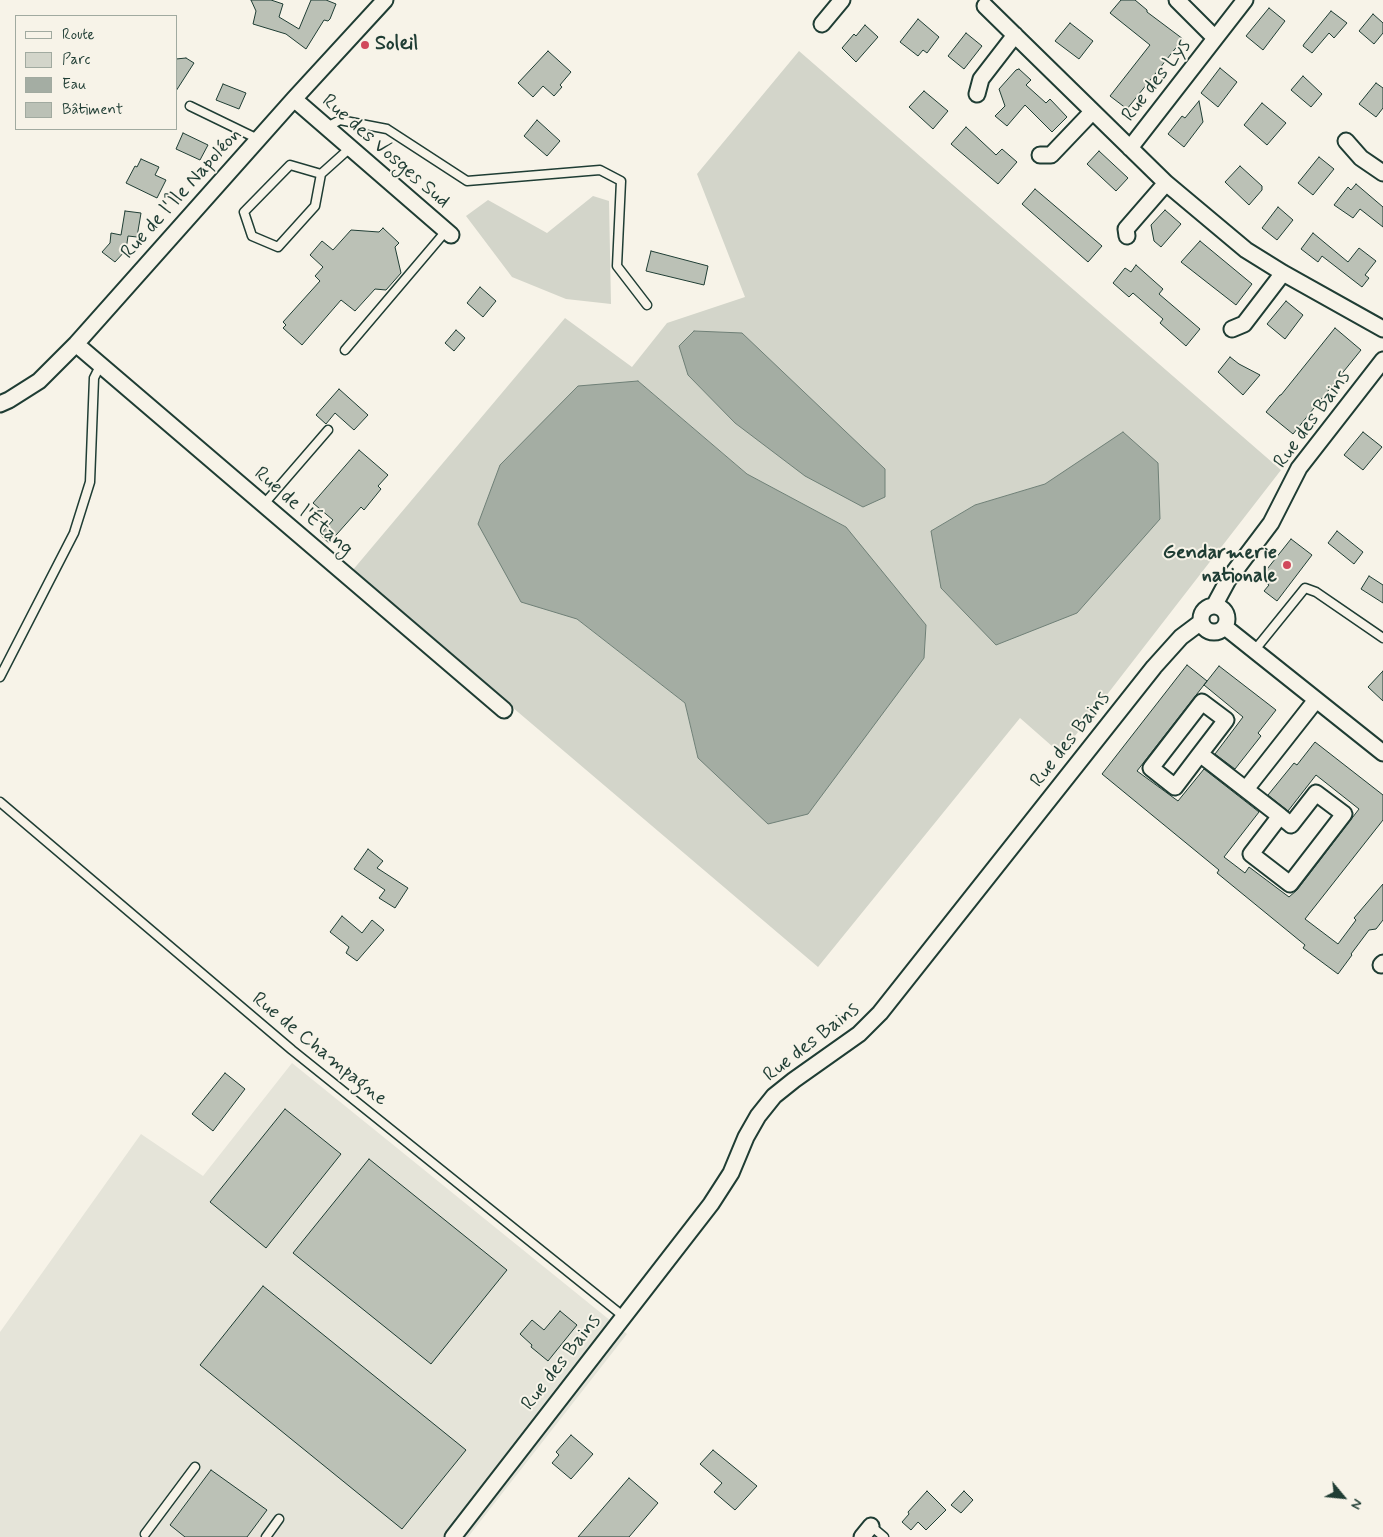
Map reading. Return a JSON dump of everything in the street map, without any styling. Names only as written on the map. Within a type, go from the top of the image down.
[{"type":"street","name":"Rue de l'Île Napoléon","points":[[0,404],[40,381],[76,344],[258,139],[385,0]]},
{"type":"street","points":[[822,24],[842,0]]},
{"type":"street","name":"Rue des Lys","points":[[1177,0],[1215,38]]},
{"type":"street","name":"Rue des Lys","points":[[1130,148],[1245,0]]},
{"type":"street","points":[[984,6],[1166,183],[1246,250],[1383,329]]},
{"type":"street","points":[[977,94],[981,78],[1015,36]]},
{"type":"street","name":"Rue des Vosges Sud","points":[[294,99],[448,233]]},
{"type":"street","points":[[1040,155],[1051,155],[1092,112]]},
{"type":"street","points":[[1346,140],[1361,158],[1383,173]]},
{"type":"street","points":[[1127,236],[1126,228],[1166,183]]},
{"type":"street","points":[[1232,329],[1244,324],[1283,273]]},
{"type":"street","name":"Rue de l'Étang","points":[[76,344],[504,710]]},
{"type":"street","name":"Rue des Bains","points":[[1214,606],[1228,580],[1271,523],[1298,468],[1383,360]]},
{"type":"street","points":[[1214,606],[1221,608],[1226,615],[1225,627],[1214,632],[1208,630],[1201,622],[1202,613],[1205,609],[1214,606]]},
{"type":"street","name":"Rue des Bains","points":[[454,1537],[711,1204],[731,1173],[746,1137],[758,1116],[774,1096],[859,1034],[880,1013],[1169,648],[1201,622]]},
{"type":"street","points":[[1225,627],[1383,753]]},
{"type":"street","points":[[1246,789],[1316,700]]},
{"type":"street","points":[[1202,702],[1226,720],[1200,754],[1175,786],[1151,768],[1202,702]]},
{"type":"street","points":[[1200,754],[1246,789],[1280,816],[1291,825],[1316,793],[1344,814],[1290,884],[1251,854],[1280,816]]},
{"type":"lane","points":[[190,106],[258,139]]},
{"type":"lane","points":[[327,128],[340,120],[387,129],[467,181],[600,170],[621,181],[617,266],[647,305]]},
{"type":"lane","points":[[321,174],[290,166],[244,212],[252,236],[278,246],[314,206],[321,174],[350,148]]},
{"type":"lane","points":[[345,350],[448,233]]},
{"type":"lane","points":[[0,677],[74,533],[90,482],[94,378],[101,364]]},
{"type":"lane","points":[[264,504],[328,430]]},
{"type":"lane","points":[[1254,651],[1305,588],[1316,592],[1383,638]]},
{"type":"lane","name":"Rue de Champagne","points":[[0,802],[292,1050],[623,1316]]},
{"type":"lane","points":[[146,1536],[195,1467]]},
{"type":"lane","points":[[266,1537],[279,1519]]},
{"type":"lane","points":[[866,1532],[884,1537]]},
{"type":"shaded area","points":[[292,1063],[627,1334],[468,1537],[0,1537],[0,1332],[141,1134],[203,1176]]},
{"type":"green space","points":[[799,51],[1281,470],[1061,754],[1020,718],[818,967],[352,571],[565,318],[632,367],[667,323],[745,297],[697,174]],"holes":[[[638,381],[747,474],[846,527],[698,758],[685,703],[577,619]],[[1045,484],[931,531],[975,505]]]},
{"type":"green space","points":[[593,196],[609,201],[611,304],[566,299],[512,277],[466,216],[488,200],[547,233]]},
{"type":"water","points":[[694,331],[742,333],[885,469],[885,497],[863,507],[805,476],[735,423],[688,375],[679,346]]},
{"type":"water","points":[[638,381],[747,474],[846,527],[926,625],[924,658],[808,814],[768,824],[698,758],[685,703],[577,619],[521,602],[478,524],[500,465],[578,386]]},
{"type":"water","points":[[1123,432],[1158,463],[1160,519],[1077,613],[996,645],[941,588],[931,531],[975,505],[1045,484]]},
{"type":"building","points":[[251,0],[271,0],[283,4],[279,17],[299,29],[311,0],[326,0],[336,4],[330,19],[328,21],[324,20],[306,49],[286,34],[253,24],[256,11]]},
{"type":"building","points":[[1121,0],[1135,0],[1147,12],[1183,39],[1127,109],[1110,96],[1150,45],[1110,13]]},
{"type":"building","points":[[1269,8],[1285,21],[1263,50],[1246,36]]},
{"type":"building","points":[[1331,11],[1347,23],[1334,38],[1329,33],[1312,53],[1303,46]]},
{"type":"building","points":[[1373,14],[1383,23],[1383,33],[1374,44],[1359,31]]},
{"type":"building","points":[[918,19],[939,37],[927,53],[923,50],[918,56],[900,42]]},
{"type":"building","points":[[1070,23],[1093,41],[1079,59],[1055,41]]},
{"type":"building","points":[[865,25],[878,37],[856,62],[842,48]]},
{"type":"building","points":[[966,33],[982,46],[964,69],[948,56]]},
{"type":"building","points":[[548,51],[571,72],[554,96],[543,86],[533,97],[518,83]]},
{"type":"building","points":[[186,58],[194,63],[178,88],[178,59]]},
{"type":"building","points":[[1220,68],[1237,82],[1218,107],[1201,93]]},
{"type":"building","points":[[1019,69],[1031,80],[1026,85],[1046,103],[1050,99],[1067,117],[1052,132],[1025,105],[1007,126],[995,116],[1005,106],[999,89]]},
{"type":"building","points":[[1303,76],[1322,94],[1311,107],[1291,90]]},
{"type":"building","points":[[1376,83],[1383,88],[1383,108],[1376,117],[1359,104]]},
{"type":"building","points":[[223,84],[246,93],[239,109],[216,100]]},
{"type":"building","points":[[924,91],[948,111],[933,129],[909,107]]},
{"type":"building","points":[[1199,101],[1203,122],[1184,147],[1168,134],[1182,116],[1185,118]]},
{"type":"building","points":[[1262,103],[1286,123],[1267,145],[1244,125]]},
{"type":"building","points":[[537,120],[560,141],[547,156],[524,136]]},
{"type":"building","points":[[966,127],[996,155],[1002,149],[1017,162],[998,184],[951,144]]},
{"type":"building","points":[[183,133],[208,145],[200,160],[176,149]]},
{"type":"building","points":[[1099,151],[1128,178],[1116,191],[1087,164]]},
{"type":"building","points":[[1319,157],[1334,169],[1313,195],[1298,183]]},
{"type":"building","points":[[141,159],[159,167],[155,175],[166,180],[157,198],[126,183]]},
{"type":"building","points":[[1240,166],[1262,186],[1262,190],[1249,205],[1225,182]]},
{"type":"building","points":[[1356,184],[1383,207],[1383,227],[1360,209],[1353,218],[1334,205],[1348,187],[1351,190]]},
{"type":"building","points":[[1035,189],[1102,246],[1088,262],[1022,204]]},
{"type":"building","points":[[1278,207],[1293,220],[1277,240],[1262,228]]},
{"type":"building","points":[[1165,210],[1181,224],[1161,247],[1154,241],[1151,225]]},
{"type":"building","points":[[125,211],[141,213],[137,237],[128,236],[126,250],[115,262],[102,252],[110,243],[111,233],[121,235]]},
{"type":"building","points":[[383,228],[399,243],[395,247],[401,273],[386,290],[375,289],[355,311],[341,300],[302,345],[283,328],[286,325],[283,322],[320,281],[315,276],[323,267],[310,255],[322,241],[333,250],[351,230],[379,232]]},
{"type":"building","points":[[1313,233],[1348,262],[1359,248],[1376,261],[1365,275],[1369,278],[1362,287],[1322,256],[1318,262],[1301,249]]},
{"type":"building","points":[[1200,241],[1252,284],[1236,305],[1181,262]]},
{"type":"building","points":[[651,251],[708,266],[704,285],[646,271]]},
{"type":"building","points":[[1136,265],[1163,289],[1159,294],[1200,329],[1186,346],[1160,323],[1163,319],[1133,293],[1129,297],[1113,283],[1125,268],[1131,272]]},
{"type":"building","points":[[480,287],[496,301],[483,317],[467,303]]},
{"type":"building","points":[[1286,301],[1303,315],[1285,339],[1267,324]]},
{"type":"building","points":[[1335,328],[1361,350],[1293,434],[1266,412]]},
{"type":"building","points":[[456,330],[465,338],[454,351],[445,343]]},
{"type":"building","points":[[1230,357],[1260,375],[1243,395],[1218,372]]},
{"type":"building","points":[[339,389],[368,415],[354,430],[335,413],[326,424],[316,415]]},
{"type":"building","points":[[1363,432],[1382,447],[1363,470],[1344,455]]},
{"type":"building","points":[[359,450],[388,475],[378,486],[381,489],[364,510],[361,507],[329,543],[320,535],[333,520],[313,503]]},
{"type":"building","points":[[1337,531],[1363,552],[1354,564],[1328,543]]},
{"type":"building","name":"Gendarmerie nationale","points":[[1291,539],[1312,555],[1277,601],[1264,591],[1269,585],[1260,578]]},
{"type":"building","points":[[1369,576],[1383,585],[1383,603],[1361,589]]},
{"type":"building","points":[[1187,665],[1207,681],[1137,771],[1178,801],[1204,769],[1259,812],[1224,857],[1245,873],[1249,867],[1289,897],[1297,890],[1359,809],[1316,775],[1288,811],[1268,795],[1294,763],[1297,765],[1315,742],[1383,795],[1383,820],[1305,919],[1338,944],[1356,920],[1354,918],[1383,884],[1383,920],[1376,929],[1369,930],[1338,974],[1303,948],[1305,945],[1217,873],[1219,870],[1102,774]]},
{"type":"building","points":[[1219,666],[1276,710],[1258,733],[1261,736],[1235,769],[1215,754],[1243,717],[1204,685]]},
{"type":"building","points":[[1383,671],[1383,701],[1368,687]]},
{"type":"building","points":[[368,849],[383,861],[377,868],[408,888],[395,908],[379,898],[385,890],[354,869]]},
{"type":"building","points":[[342,916],[362,933],[372,920],[384,930],[357,961],[346,953],[349,947],[330,932]]},
{"type":"building","points":[[225,1073],[245,1089],[213,1131],[192,1114]]},
{"type":"building","points":[[285,1109],[341,1154],[266,1248],[210,1202]]},
{"type":"building","points":[[369,1159],[507,1270],[431,1364],[293,1253]]},
{"type":"building","points":[[263,1286],[466,1450],[402,1529],[200,1365]]},
{"type":"building","points":[[560,1311],[577,1325],[548,1361],[531,1347],[532,1345],[520,1334],[532,1320],[544,1330]]},
{"type":"building","points":[[571,1435],[593,1454],[571,1479],[552,1463],[559,1455],[556,1452]]},
{"type":"building","points":[[713,1450],[757,1486],[735,1510],[714,1492],[722,1483],[700,1464]]},
{"type":"building","points":[[211,1470],[267,1510],[247,1537],[185,1537],[170,1525]]},
{"type":"building","points":[[629,1478],[658,1503],[629,1537],[578,1537]]},
{"type":"building","points":[[927,1491],[946,1510],[926,1530],[918,1522],[911,1530],[902,1522],[909,1514],[908,1512]]},
{"type":"building","points":[[964,1491],[973,1500],[961,1513],[951,1505]]},
{"type":"place","name":"Soleil","points":[[365,45]]},
{"type":"place","name":"Gendarmerie nationale","points":[[1287,565]]}]
